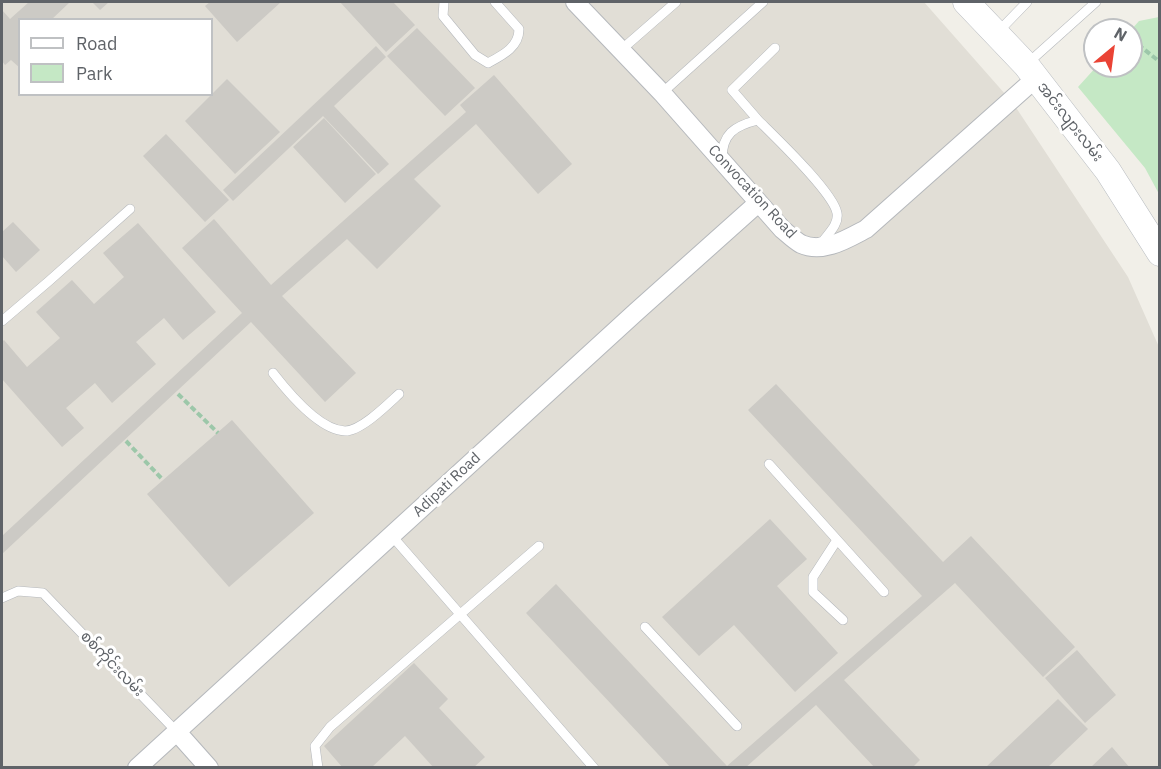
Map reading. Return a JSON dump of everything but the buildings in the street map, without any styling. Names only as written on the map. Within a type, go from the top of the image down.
[{"type":"main road","name":"အင်းလျားလမ်း","points":[[966,2],[1031,71],[1108,171],[1160,253]]},
{"type":"street","name":"Convocation Road","points":[[574,2],[662,93],[782,229],[803,245],[824,248],[866,229],[1031,71]]},
{"type":"street","name":"Adipati Road","points":[[137,768],[758,203]]},
{"type":"street","name":"စစ်ကိုင်းလမ်း","points":[[177,732],[209,768]]},
{"type":"lane","points":[[444,2],[443,16],[475,56],[488,63],[515,45],[519,37],[519,29],[495,2]]},
{"type":"lane","points":[[621,50],[676,2]]},
{"type":"lane","points":[[662,93],[763,2]]},
{"type":"lane","points":[[996,33],[1027,2]]},
{"type":"lane","points":[[1031,71],[1096,2]]},
{"type":"lane","points":[[775,48],[732,90],[829,196],[838,214],[835,226],[823,241],[803,245]]},
{"type":"lane","points":[[722,162],[722,145],[731,132],[743,123],[758,120]]},
{"type":"lane","points":[[2,321],[130,209]]},
{"type":"lane","points":[[273,373],[288,393],[327,426],[346,431],[368,421],[399,394]]},
{"type":"lane","points":[[770,464],[884,592]]},
{"type":"lane","points":[[392,536],[594,768]]},
{"type":"lane","points":[[837,540],[813,577],[813,592],[843,620]]},
{"type":"lane","points":[[318,768],[315,746],[330,727],[539,546]]},
{"type":"lane","name":"စစ်ကိုင်းလမ်း","points":[[2,598],[18,591],[43,593],[177,732]]},
{"type":"lane","points":[[645,627],[737,726]]},
{"type":"path","points":[[1143,49],[1160,62]]},
{"type":"path","points":[[178,394],[218,432]]},
{"type":"path","points":[[126,441],[163,480]]},
{"type":"shaded area","points":[[2,2],[924,2],[1013,103],[1128,277],[1159,347],[1159,767],[2,767]]},
{"type":"green space","points":[[1160,17],[1159,194],[1145,168],[1078,87],[1086,78],[1143,78],[1143,20]]}]
